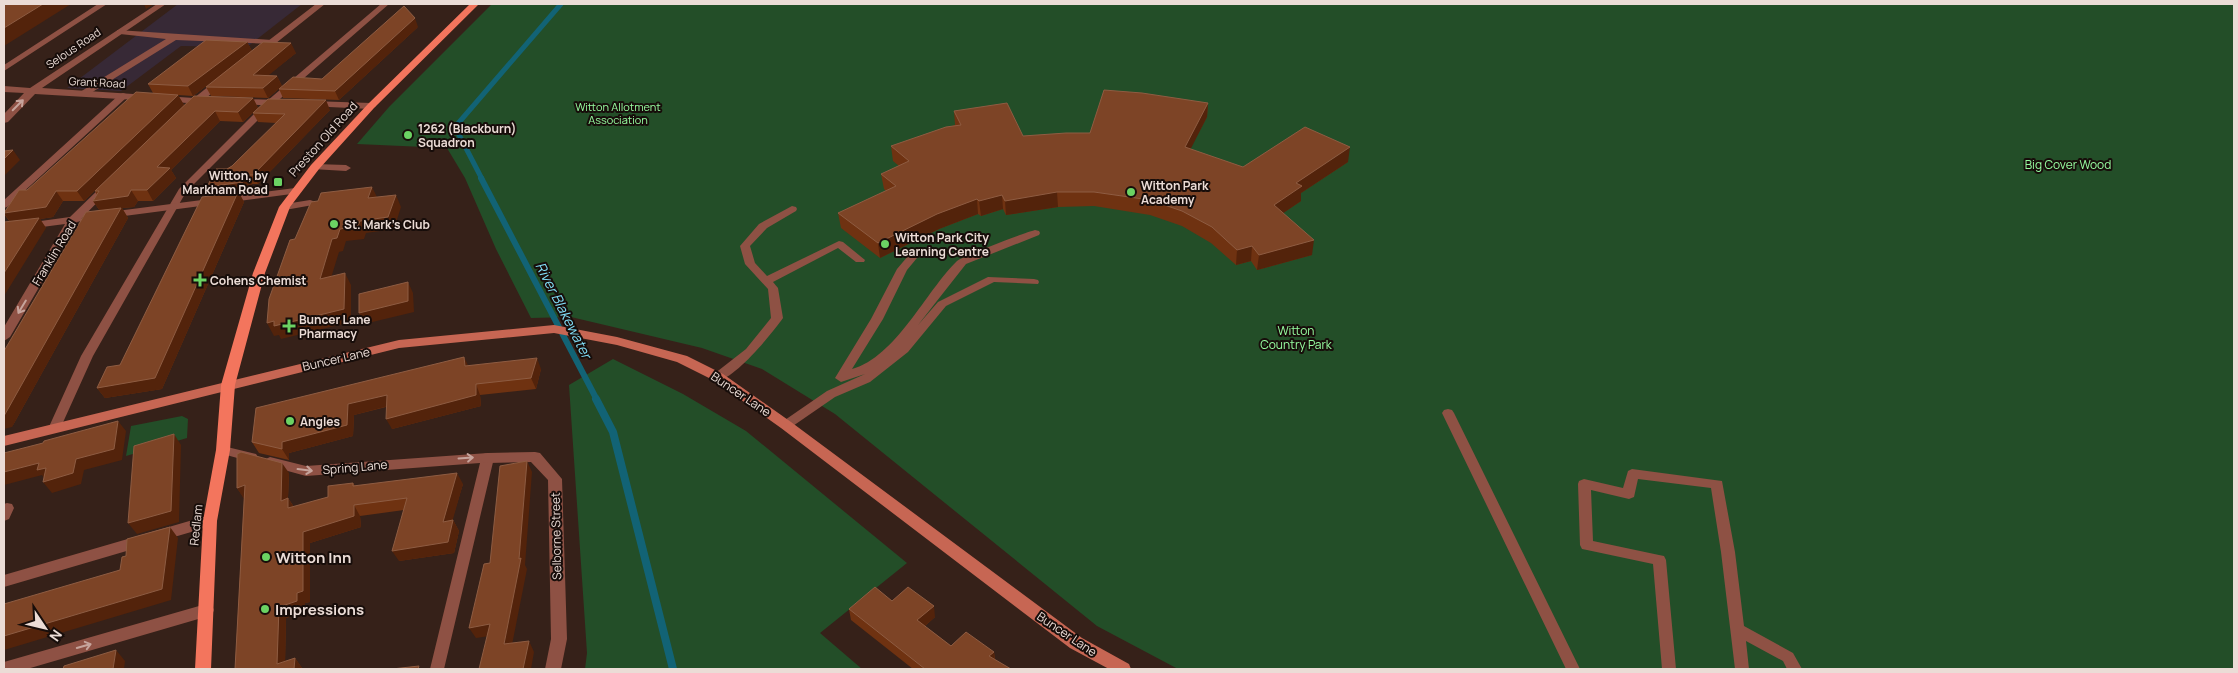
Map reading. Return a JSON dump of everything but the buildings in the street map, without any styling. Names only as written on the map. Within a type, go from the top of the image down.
[{"type":"main road","name":"Preston Old Road","points":[[228,385],[260,273],[285,208],[295,190],[371,106],[475,4]]},
{"type":"main road","name":"Buncer Lane","points":[[228,385],[399,344],[554,330],[617,341],[682,359],[718,377],[786,425],[1076,643],[1123,669]]},
{"type":"main road","points":[[4,441],[228,385]]},
{"type":"main road","name":"Redlam","points":[[204,669],[210,521],[224,450],[228,385]]},
{"type":"street","name":"Selous Road","points":[[4,120],[32,91],[162,4]]},
{"type":"street","points":[[249,59],[321,4]]},
{"type":"street","points":[[182,114],[234,71]]},
{"type":"street","name":"Grant Road","points":[[4,89],[196,101],[371,106]]},
{"type":"street","name":"Franklin Road","points":[[4,337],[73,220],[114,180]]},
{"type":"street","points":[[4,229],[295,190]]},
{"type":"street","name":"Selborne Street","points":[[488,458],[535,456],[555,479],[559,639],[554,669]]},
{"type":"street","points":[[4,581],[210,521]]},
{"type":"street","points":[[4,669],[206,610]]},
{"type":"lane","points":[[4,69],[103,4]]},
{"type":"lane","points":[[54,429],[87,356],[182,191],[270,103],[385,4]]},
{"type":"lane","points":[[120,32],[272,42]]},
{"type":"lane","points":[[83,94],[174,37]]},
{"type":"lane","points":[[4,205],[123,96]]},
{"type":"lane","points":[[315,167],[346,168]]},
{"type":"lane","points":[[285,208],[310,202]]},
{"type":"lane","points":[[718,377],[750,352],[777,318],[773,288],[750,264],[745,246],[763,226],[792,209]]},
{"type":"lane","points":[[842,376],[864,370],[894,348],[962,262],[1035,233]]},
{"type":"lane","points":[[766,281],[839,244],[860,260]]},
{"type":"lane","points":[[831,394],[877,319],[902,269],[912,258]]},
{"type":"lane","points":[[786,425],[831,394],[866,379],[904,349],[942,304],[992,279],[1034,282]]},
{"type":"lane","points":[[1448,413],[1573,669]]},
{"type":"lane","name":"Spring Lane","points":[[224,450],[306,471],[488,458]]},
{"type":"lane","points":[[437,669],[488,458]]},
{"type":"lane","points":[[1669,669],[1659,560],[1587,545],[1584,484],[1629,494],[1632,474],[1717,484],[1742,669]]},
{"type":"lane","points":[[1738,630],[1788,657],[1795,669]]},
{"type":"shaded area","points":[[178,4],[302,4],[247,47],[181,46],[121,91],[67,88]]},
{"type":"green space","name":"Witton Country Park","points":[[492,4],[2234,4],[2234,669],[1178,669],[1097,626],[835,414],[762,369],[702,348],[571,317],[531,318],[496,249],[465,178],[447,148],[357,144],[389,107]]},
{"type":"green space","points":[[613,359],[683,394],[746,431],[907,563],[820,633],[862,669],[585,669],[587,653],[569,385]]},
{"type":"green space","points":[[182,416],[188,419],[187,438],[126,456],[131,426]]},
{"type":"waterway","name":"River Blakewater","points":[[482,179],[455,127],[561,4]]},
{"type":"waterway","name":"River Blakewater","points":[[481,178],[597,400]]},
{"type":"waterway","name":"River Blakewater","points":[[596,399],[613,432],[673,669]]},
{"type":"place","name":"1262 (Blackburn) Squadron","points":[[408,135]]},
{"type":"place","name":"Witton, by Markham Road","points":[[278,182]]},
{"type":"place","name":"Witton Park Academy","points":[[1131,192]]},
{"type":"place","name":"St. Mark's Club","points":[[334,224]]},
{"type":"place","name":"Witton Park City Learning Centre","points":[[885,244]]},
{"type":"place","name":"Cohens Chemist","points":[[200,280]]},
{"type":"place","name":"Buncer Lane Pharmacy","points":[[289,326]]},
{"type":"place","name":"Angles","points":[[290,421]]},
{"type":"place","name":"Witton Inn","points":[[266,557]]},
{"type":"place","name":"Impressions","points":[[265,609]]},
{"type":"park label","name":"Witton Allotment Association","points":[[618,112]]},
{"type":"park label","name":"Big Cover Wood","points":[[2068,164]]}]
